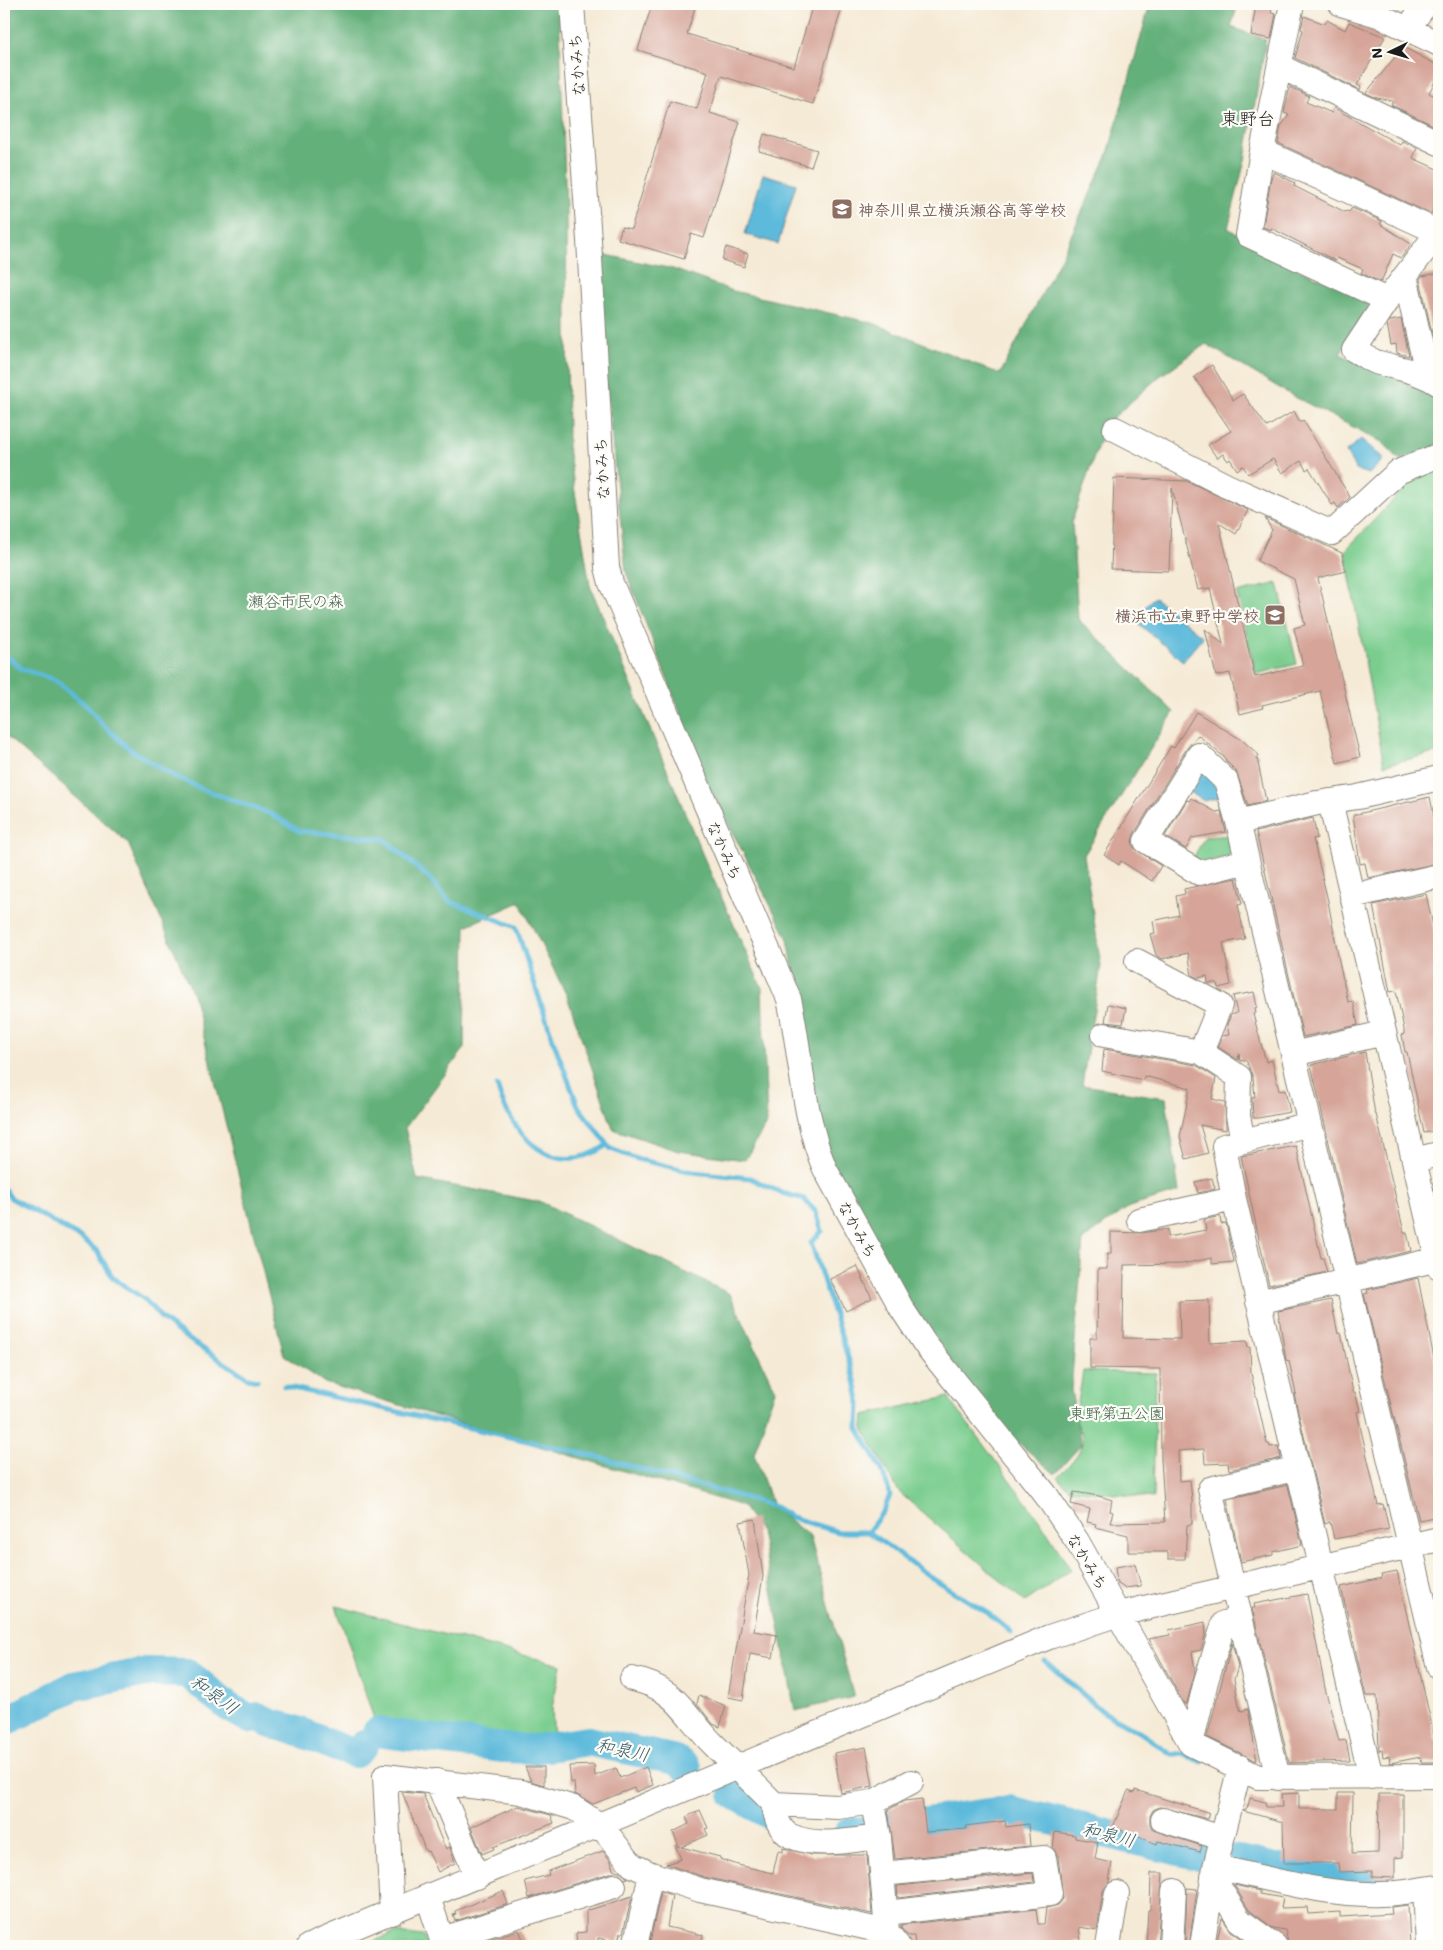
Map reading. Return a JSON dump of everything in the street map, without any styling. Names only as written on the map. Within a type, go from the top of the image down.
[{"type":"street","name":"なかみち","points":[[572,4],[589,240],[605,548],[610,583],[789,999],[796,1032],[808,1118],[816,1147],[825,1169],[902,1309],[925,1344],[1046,1495],[1077,1540],[1191,1744]]},
{"type":"street","points":[[1292,4],[1281,67],[1262,151],[1248,236],[1387,300]]},
{"type":"street","points":[[1341,4],[1378,14],[1439,44]]},
{"type":"street","points":[[1408,28],[1426,4]]},
{"type":"street","points":[[1281,67],[1439,143]]},
{"type":"street","points":[[1262,151],[1439,231],[1387,300],[1354,350],[1378,363],[1396,365],[1434,380]]},
{"type":"street","points":[[1405,276],[1434,380]]},
{"type":"street","points":[[1116,429],[1227,486],[1332,533],[1398,472],[1439,455]]},
{"type":"street","points":[[1247,861],[1199,873],[1146,841],[1200,755],[1226,781],[1238,822],[1439,1667]]},
{"type":"street","points":[[1238,822],[1439,778]]},
{"type":"street","points":[[1258,1302],[1347,1281],[1438,1263],[1330,801]]},
{"type":"street","points":[[1352,896],[1439,876]]},
{"type":"street","points":[[1137,961],[1220,1005],[1201,1052]]},
{"type":"street","points":[[1293,1054],[1384,1034]]},
{"type":"street","points":[[1104,1035],[1201,1052],[1239,1077],[1238,1116],[1243,1141]]},
{"type":"street","points":[[1310,1124],[1224,1146],[1234,1199],[1371,1777]]},
{"type":"street","points":[[1414,1160],[1439,1154]]},
{"type":"street","points":[[1139,1220],[1234,1199]]},
{"type":"street","points":[[1278,1778],[1210,1489],[1298,1468]]},
{"type":"street","points":[[309,1946],[601,1826],[1049,1637],[1119,1614],[1439,1539]]},
{"type":"street","points":[[1240,1619],[1224,1623],[1206,1682],[1191,1744],[1258,1776],[1278,1778],[1439,1776]]},
{"type":"street","points":[[632,1679],[652,1683],[672,1698],[712,1743],[774,1804],[779,1825],[790,1836],[822,1843],[878,1833]]},
{"type":"street","points":[[1202,1946],[1217,1859],[1240,1767]]},
{"type":"street","points":[[392,1913],[384,1776],[521,1792],[574,1808],[601,1826],[632,1865],[651,1874],[709,1892],[890,1931],[1050,1894],[1044,1858],[882,1874]]},
{"type":"street","points":[[437,1781],[477,1877]]},
{"type":"street","points":[[774,1804],[838,1807],[873,1802],[911,1782]]},
{"type":"street","points":[[873,1802],[890,1931]]},
{"type":"street","points":[[1163,1820],[1217,1859],[1327,1890],[1357,1894],[1383,1894],[1432,1888],[1428,1946]]},
{"type":"street","points":[[1217,1859],[1239,1920],[1275,1946]]},
{"type":"street","points":[[635,1946],[651,1874]]},
{"type":"street","points":[[428,1897],[443,1942],[614,1886]]},
{"type":"street","points":[[1171,1946],[1174,1891]]},
{"type":"street","points":[[1108,1946],[1117,1893]]},
{"type":"green space","name":"瀬谷市民の森","points":[[4,4],[559,4],[566,211],[568,448],[590,586],[704,858],[762,988],[767,1123],[745,1160],[678,1151],[613,1129],[567,996],[520,902],[466,926],[464,1049],[405,1128],[417,1179],[541,1202],[730,1294],[775,1390],[754,1454],[773,1506],[810,1537],[854,1697],[795,1711],[761,1532],[742,1506],[325,1383],[284,1355],[193,994],[128,843],[4,734]]},
{"type":"green space","points":[[1150,4],[1238,4],[1231,27],[1266,40],[1245,160],[1228,228],[1274,258],[1372,301],[1340,354],[1430,394],[1439,402],[1439,446],[1400,460],[1382,442],[1293,396],[1206,344],[1160,376],[1105,425],[1072,521],[1078,619],[1174,712],[1084,855],[1101,966],[1082,1085],[1166,1098],[1179,1192],[1129,1207],[1083,1240],[1071,1390],[1081,1445],[1055,1474],[1013,1438],[934,1346],[824,1148],[788,939],[708,785],[626,572],[592,252],[673,269],[733,291],[873,323],[1000,374],[1061,258],[1108,154]]},
{"type":"green space","points":[[1439,467],[1439,752],[1384,765],[1345,551],[1409,483]]},
{"type":"green space","points":[[1278,583],[1297,664],[1256,674],[1237,593]]},
{"type":"green space","points":[[1233,835],[1238,855],[1189,865],[1205,837]]},
{"type":"green space","name":"東野第五公園","points":[[1083,1371],[1156,1373],[1153,1498],[1069,1489],[1058,1477],[1075,1457],[1082,1444],[1080,1430],[1075,1421]]},
{"type":"green space","points":[[948,1397],[1040,1521],[1071,1570],[1025,1602],[899,1492],[863,1428],[864,1415]]},
{"type":"green space","points":[[336,1606],[561,1665],[552,1708],[554,1741],[516,1742],[376,1725]]},
{"type":"green space","points":[[394,1933],[424,1936],[427,1946],[362,1946]]},
{"type":"water","points":[[763,174],[796,184],[778,244],[745,234]]},
{"type":"water","points":[[1361,439],[1384,459],[1369,474],[1356,470],[1346,452]]},
{"type":"water","points":[[1154,597],[1203,637],[1183,661],[1134,620]]},
{"type":"water","points":[[1199,773],[1205,773],[1220,786],[1221,797],[1204,801],[1188,791]]},
{"type":"building","points":[[652,4],[696,4],[687,34],[794,67],[813,4],[843,4],[813,104],[721,76],[710,113],[740,122],[704,238],[691,234],[684,259],[618,239],[622,227],[631,229],[670,101],[697,109],[708,72],[638,50]]},
{"type":"building","points":[[1256,5],[1272,8],[1271,13],[1276,14],[1271,39],[1251,35]]},
{"type":"building","points":[[1304,16],[1325,24],[1327,20],[1345,30],[1349,22],[1385,37],[1357,85],[1361,87],[1360,90],[1295,58],[1303,30],[1301,29]]},
{"type":"building","points":[[1403,47],[1439,66],[1439,73],[1429,93],[1439,98],[1439,128],[1391,105],[1393,101],[1377,98],[1366,93]]},
{"type":"building","points":[[1290,87],[1309,96],[1306,102],[1332,113],[1334,108],[1400,145],[1402,141],[1417,148],[1413,158],[1439,170],[1439,194],[1431,214],[1278,143],[1281,126],[1289,115],[1284,113]]},
{"type":"building","points":[[764,134],[817,150],[811,167],[759,151]]},
{"type":"building","points":[[1274,172],[1295,183],[1294,186],[1345,212],[1349,212],[1352,208],[1382,221],[1380,224],[1411,244],[1401,258],[1393,254],[1381,282],[1361,273],[1363,269],[1337,258],[1336,261],[1271,228],[1271,230],[1263,227],[1271,178]]},
{"type":"building","points":[[726,247],[748,254],[744,267],[722,260]]},
{"type":"building","points":[[1439,273],[1439,351],[1436,352],[1420,279],[1422,276]]},
{"type":"building","points":[[1401,319],[1409,356],[1397,353],[1396,344],[1391,345],[1387,324],[1390,321]]},
{"type":"building","points":[[1212,365],[1233,400],[1243,394],[1267,427],[1294,411],[1300,422],[1303,420],[1350,497],[1338,508],[1335,503],[1332,505],[1309,468],[1306,470],[1301,461],[1282,473],[1273,459],[1248,474],[1243,466],[1237,470],[1230,459],[1228,461],[1223,454],[1217,458],[1208,445],[1231,431],[1194,377]]},
{"type":"building","points":[[1114,478],[1187,481],[1248,510],[1236,534],[1219,523],[1255,677],[1303,666],[1294,628],[1305,625],[1294,579],[1257,561],[1272,530],[1265,518],[1342,553],[1346,571],[1318,578],[1360,757],[1337,763],[1320,691],[1262,705],[1263,708],[1240,714],[1230,673],[1216,676],[1205,629],[1223,644],[1210,588],[1198,590],[1172,488],[1169,571],[1111,569]]},
{"type":"building","points":[[1196,712],[1242,740],[1259,755],[1257,758],[1266,801],[1248,806],[1236,771],[1226,759],[1198,735],[1187,748],[1134,834],[1132,841],[1134,848],[1161,866],[1152,881],[1121,861],[1119,865],[1104,855],[1171,746],[1174,748]]},
{"type":"building","points":[[1430,797],[1437,833],[1439,832],[1439,863],[1368,878],[1365,863],[1360,864],[1353,815]]},
{"type":"building","points":[[1191,798],[1216,812],[1221,811],[1226,832],[1192,838],[1186,849],[1165,836],[1187,800],[1190,801]]},
{"type":"building","points":[[1313,818],[1317,838],[1313,839],[1328,901],[1340,966],[1348,1002],[1353,1001],[1358,1025],[1303,1037],[1256,832]]},
{"type":"building","points":[[1236,878],[1242,904],[1238,905],[1245,939],[1223,943],[1231,985],[1218,988],[1217,983],[1208,983],[1207,976],[1198,978],[1192,975],[1188,953],[1162,959],[1156,955],[1150,934],[1155,933],[1153,921],[1179,915],[1176,896],[1185,894],[1184,889]]},
{"type":"building","points":[[1426,894],[1439,953],[1439,1130],[1424,1133],[1407,1052],[1405,1052],[1402,1035],[1404,1034],[1404,1029],[1396,991],[1390,992],[1373,905]]},
{"type":"building","points":[[1254,992],[1257,1007],[1255,1008],[1256,1013],[1253,1014],[1266,1062],[1272,1060],[1279,1091],[1285,1090],[1290,1112],[1258,1118],[1253,1118],[1252,1098],[1255,1097],[1253,1077],[1246,1060],[1240,1061],[1239,1053],[1238,1060],[1218,1047],[1222,1036],[1229,1035],[1227,1024],[1231,1015],[1237,1013],[1233,996]]},
{"type":"building","points":[[1108,1004],[1126,1008],[1123,1024],[1105,1022]]},
{"type":"building","points":[[1104,1049],[1196,1065],[1216,1078],[1212,1099],[1225,1102],[1226,1130],[1200,1125],[1208,1153],[1186,1159],[1180,1137],[1190,1088],[1144,1076],[1143,1080],[1102,1071]]},
{"type":"building","points":[[1365,1052],[1375,1114],[1404,1232],[1407,1232],[1411,1251],[1357,1264],[1311,1065]]},
{"type":"building","points":[[1296,1146],[1321,1258],[1323,1258],[1327,1272],[1269,1285],[1241,1156]]},
{"type":"building","points":[[1212,1178],[1215,1189],[1198,1193],[1195,1182]]},
{"type":"building","points":[[1220,1216],[1221,1224],[1226,1223],[1234,1262],[1212,1264],[1212,1258],[1182,1264],[1124,1265],[1123,1338],[1180,1339],[1179,1301],[1209,1300],[1210,1343],[1247,1341],[1248,1347],[1250,1347],[1251,1373],[1267,1444],[1270,1447],[1278,1446],[1281,1458],[1229,1470],[1228,1463],[1205,1464],[1204,1449],[1178,1451],[1179,1481],[1190,1480],[1192,1500],[1192,1524],[1187,1525],[1185,1559],[1168,1559],[1168,1552],[1128,1552],[1128,1535],[1095,1527],[1096,1524],[1087,1522],[1090,1509],[1071,1504],[1074,1492],[1099,1496],[1112,1500],[1110,1511],[1113,1512],[1110,1523],[1165,1522],[1161,1459],[1160,1369],[1090,1368],[1090,1338],[1097,1338],[1098,1269],[1107,1269],[1107,1254],[1111,1254],[1111,1232],[1141,1233],[1168,1229],[1168,1237],[1206,1230],[1204,1220]]},
{"type":"building","points":[[857,1266],[872,1298],[846,1311],[830,1279]]},
{"type":"building","points":[[1418,1278],[1439,1384],[1439,1516],[1419,1520],[1364,1294],[1368,1293],[1367,1290]]},
{"type":"building","points":[[1331,1300],[1338,1334],[1341,1333],[1353,1392],[1355,1392],[1360,1411],[1357,1412],[1378,1505],[1383,1504],[1389,1529],[1334,1539],[1330,1522],[1325,1524],[1294,1394],[1296,1394],[1289,1361],[1286,1360],[1278,1311]]},
{"type":"building","points":[[1288,1485],[1302,1545],[1273,1552],[1273,1555],[1241,1562],[1227,1499]]},
{"type":"building","points":[[755,1519],[763,1576],[754,1631],[777,1635],[773,1658],[750,1654],[743,1700],[728,1697],[749,1575],[740,1522]]},
{"type":"building","points":[[1135,1564],[1141,1586],[1124,1588],[1117,1583],[1115,1567]]},
{"type":"building","points":[[1397,1571],[1435,1740],[1439,1739],[1439,1761],[1422,1762],[1421,1757],[1390,1763],[1389,1756],[1383,1757],[1382,1750],[1379,1751],[1377,1696],[1366,1696],[1341,1587],[1382,1578],[1381,1574]]},
{"type":"building","points":[[1307,1594],[1325,1688],[1339,1741],[1346,1740],[1350,1761],[1289,1763],[1252,1608],[1255,1608],[1254,1604]]},
{"type":"building","points":[[1205,1622],[1206,1633],[1201,1650],[1192,1652],[1195,1671],[1187,1703],[1184,1704],[1149,1639],[1170,1635],[1169,1630]]},
{"type":"building","points":[[1232,1643],[1238,1667],[1234,1679],[1239,1706],[1241,1711],[1248,1709],[1257,1761],[1207,1737]]},
{"type":"building","points":[[699,1695],[726,1706],[720,1727],[713,1724],[697,1704]]},
{"type":"building","points":[[866,1747],[873,1786],[841,1793],[834,1753]]},
{"type":"building","points":[[594,1765],[595,1776],[616,1768],[620,1778],[646,1767],[653,1785],[636,1792],[634,1788],[593,1804],[575,1794],[574,1782],[571,1783],[569,1766]]},
{"type":"building","points":[[525,1767],[544,1767],[544,1785],[531,1781]]},
{"type":"building","points":[[1135,1790],[1210,1813],[1208,1819],[1160,1807],[1153,1810],[1150,1816],[1150,1824],[1153,1830],[1202,1846],[1200,1852],[1158,1841],[1157,1844],[1113,1827],[1128,1791],[1134,1793]]},
{"type":"building","points":[[402,1792],[423,1794],[442,1841],[446,1849],[450,1847],[455,1863],[438,1872],[428,1851],[426,1852]]},
{"type":"building","points":[[1299,1793],[1299,1809],[1338,1809],[1338,1793],[1353,1793],[1352,1854],[1378,1853],[1379,1794],[1403,1794],[1403,1857],[1395,1858],[1395,1878],[1372,1877],[1372,1871],[1339,1872],[1338,1863],[1284,1863],[1283,1822],[1243,1811],[1247,1809],[1250,1798],[1265,1802],[1266,1807],[1282,1807],[1281,1794]]},
{"type":"building","points":[[922,1799],[926,1832],[967,1829],[966,1826],[1005,1821],[1006,1827],[1028,1824],[1030,1846],[895,1859],[888,1810],[904,1801]]},
{"type":"building","points":[[518,1806],[551,1815],[554,1823],[493,1847],[494,1849],[482,1854],[471,1827]]},
{"type":"building","points":[[700,1810],[708,1828],[705,1829],[708,1835],[681,1847],[720,1857],[720,1859],[738,1865],[773,1873],[778,1851],[783,1852],[783,1848],[811,1855],[867,1855],[872,1914],[704,1877],[666,1864],[681,1859],[675,1845],[679,1847],[673,1832],[689,1824],[686,1817]]},
{"type":"building","points":[[1055,1832],[1075,1835],[1075,1838],[1098,1842],[1095,1859],[1112,1863],[1109,1882],[1103,1891],[1097,1930],[1079,1927],[1081,1941],[1041,1946],[915,1946],[914,1936],[908,1936],[901,1928],[901,1925],[1036,1909],[1038,1924],[1044,1924],[1046,1908],[1058,1905],[1063,1899],[1058,1856],[1053,1848]]},
{"type":"building","points":[[603,1851],[611,1861],[613,1870],[619,1871],[628,1878],[625,1879],[618,1873],[610,1873],[529,1898],[525,1881],[549,1875],[548,1871]]},
{"type":"building","points":[[1033,1873],[1034,1882],[898,1898],[897,1886]]},
{"type":"building","points":[[1151,1873],[1163,1873],[1157,1945],[1146,1945],[1148,1910],[1150,1910]]},
{"type":"building","points":[[1234,1885],[1260,1891],[1260,1894],[1283,1898],[1281,1908],[1307,1907],[1308,1914],[1340,1912],[1340,1917],[1392,1914],[1391,1907],[1408,1905],[1410,1945],[1289,1946],[1285,1930],[1273,1928],[1249,1910]]},
{"type":"building","points":[[1187,1888],[1197,1889],[1189,1946],[1185,1946]]},
{"type":"building","points":[[503,1891],[508,1904],[455,1921],[453,1915],[456,1914],[455,1911]]},
{"type":"building","points":[[661,1892],[672,1895],[667,1927],[703,1935],[700,1946],[649,1946]]},
{"type":"building","points":[[632,1896],[623,1933],[620,1933],[618,1943],[598,1938],[598,1946],[577,1946],[576,1933],[586,1932],[586,1911]]},
{"type":"building","points":[[1222,1918],[1231,1931],[1252,1946],[1216,1946]]},
{"type":"building","points":[[519,1930],[526,1946],[466,1946]]},
{"type":"waterway","points":[[4,654],[22,669],[55,680],[87,706],[103,725],[131,750],[170,774],[202,789],[271,814],[299,831],[384,839],[429,878],[449,901],[516,927],[553,1040],[578,1106],[611,1149],[637,1159],[693,1172],[750,1178],[782,1193],[804,1199],[816,1212],[822,1231],[811,1242],[854,1376],[859,1400],[858,1428],[882,1470],[890,1495],[884,1510],[868,1532]]},
{"type":"waterway","points":[[497,1086],[513,1122],[524,1136],[538,1148],[553,1156],[570,1158],[588,1155],[607,1145]]},
{"type":"waterway","points":[[4,1189],[11,1198],[81,1238],[97,1251],[113,1278],[144,1299],[163,1320],[185,1337],[248,1378],[257,1380]]},
{"type":"waterway","points":[[284,1386],[594,1456],[753,1500],[775,1507],[791,1517],[838,1532],[868,1532],[932,1578],[989,1614],[1011,1632]]},
{"type":"waterway","points":[[1045,1661],[1102,1711],[1144,1735],[1171,1754],[1181,1754],[1202,1762]]},
{"type":"waterway","name":"和泉川","points":[[4,1722],[74,1686],[147,1672],[187,1673],[227,1706],[250,1719],[259,1717],[270,1723],[355,1753],[364,1745]]},
{"type":"waterway","name":"和泉川","points":[[377,1732],[504,1748],[535,1749],[588,1741],[676,1760],[687,1768]]},
{"type":"waterway","name":"和泉川","points":[[734,1794],[769,1814]]},
{"type":"waterway","name":"和泉川","points":[[849,1833],[1009,1810],[1208,1858],[1237,1860],[1317,1877],[1373,1884]]},
{"type":"place","name":"神奈川県立横浜瀬谷高等学校","points":[[842,209]]},
{"type":"place","name":"横浜市立東野中学校","points":[[1275,615]]},
{"type":"district","name":"東野台","points":[[1248,118]]}]
